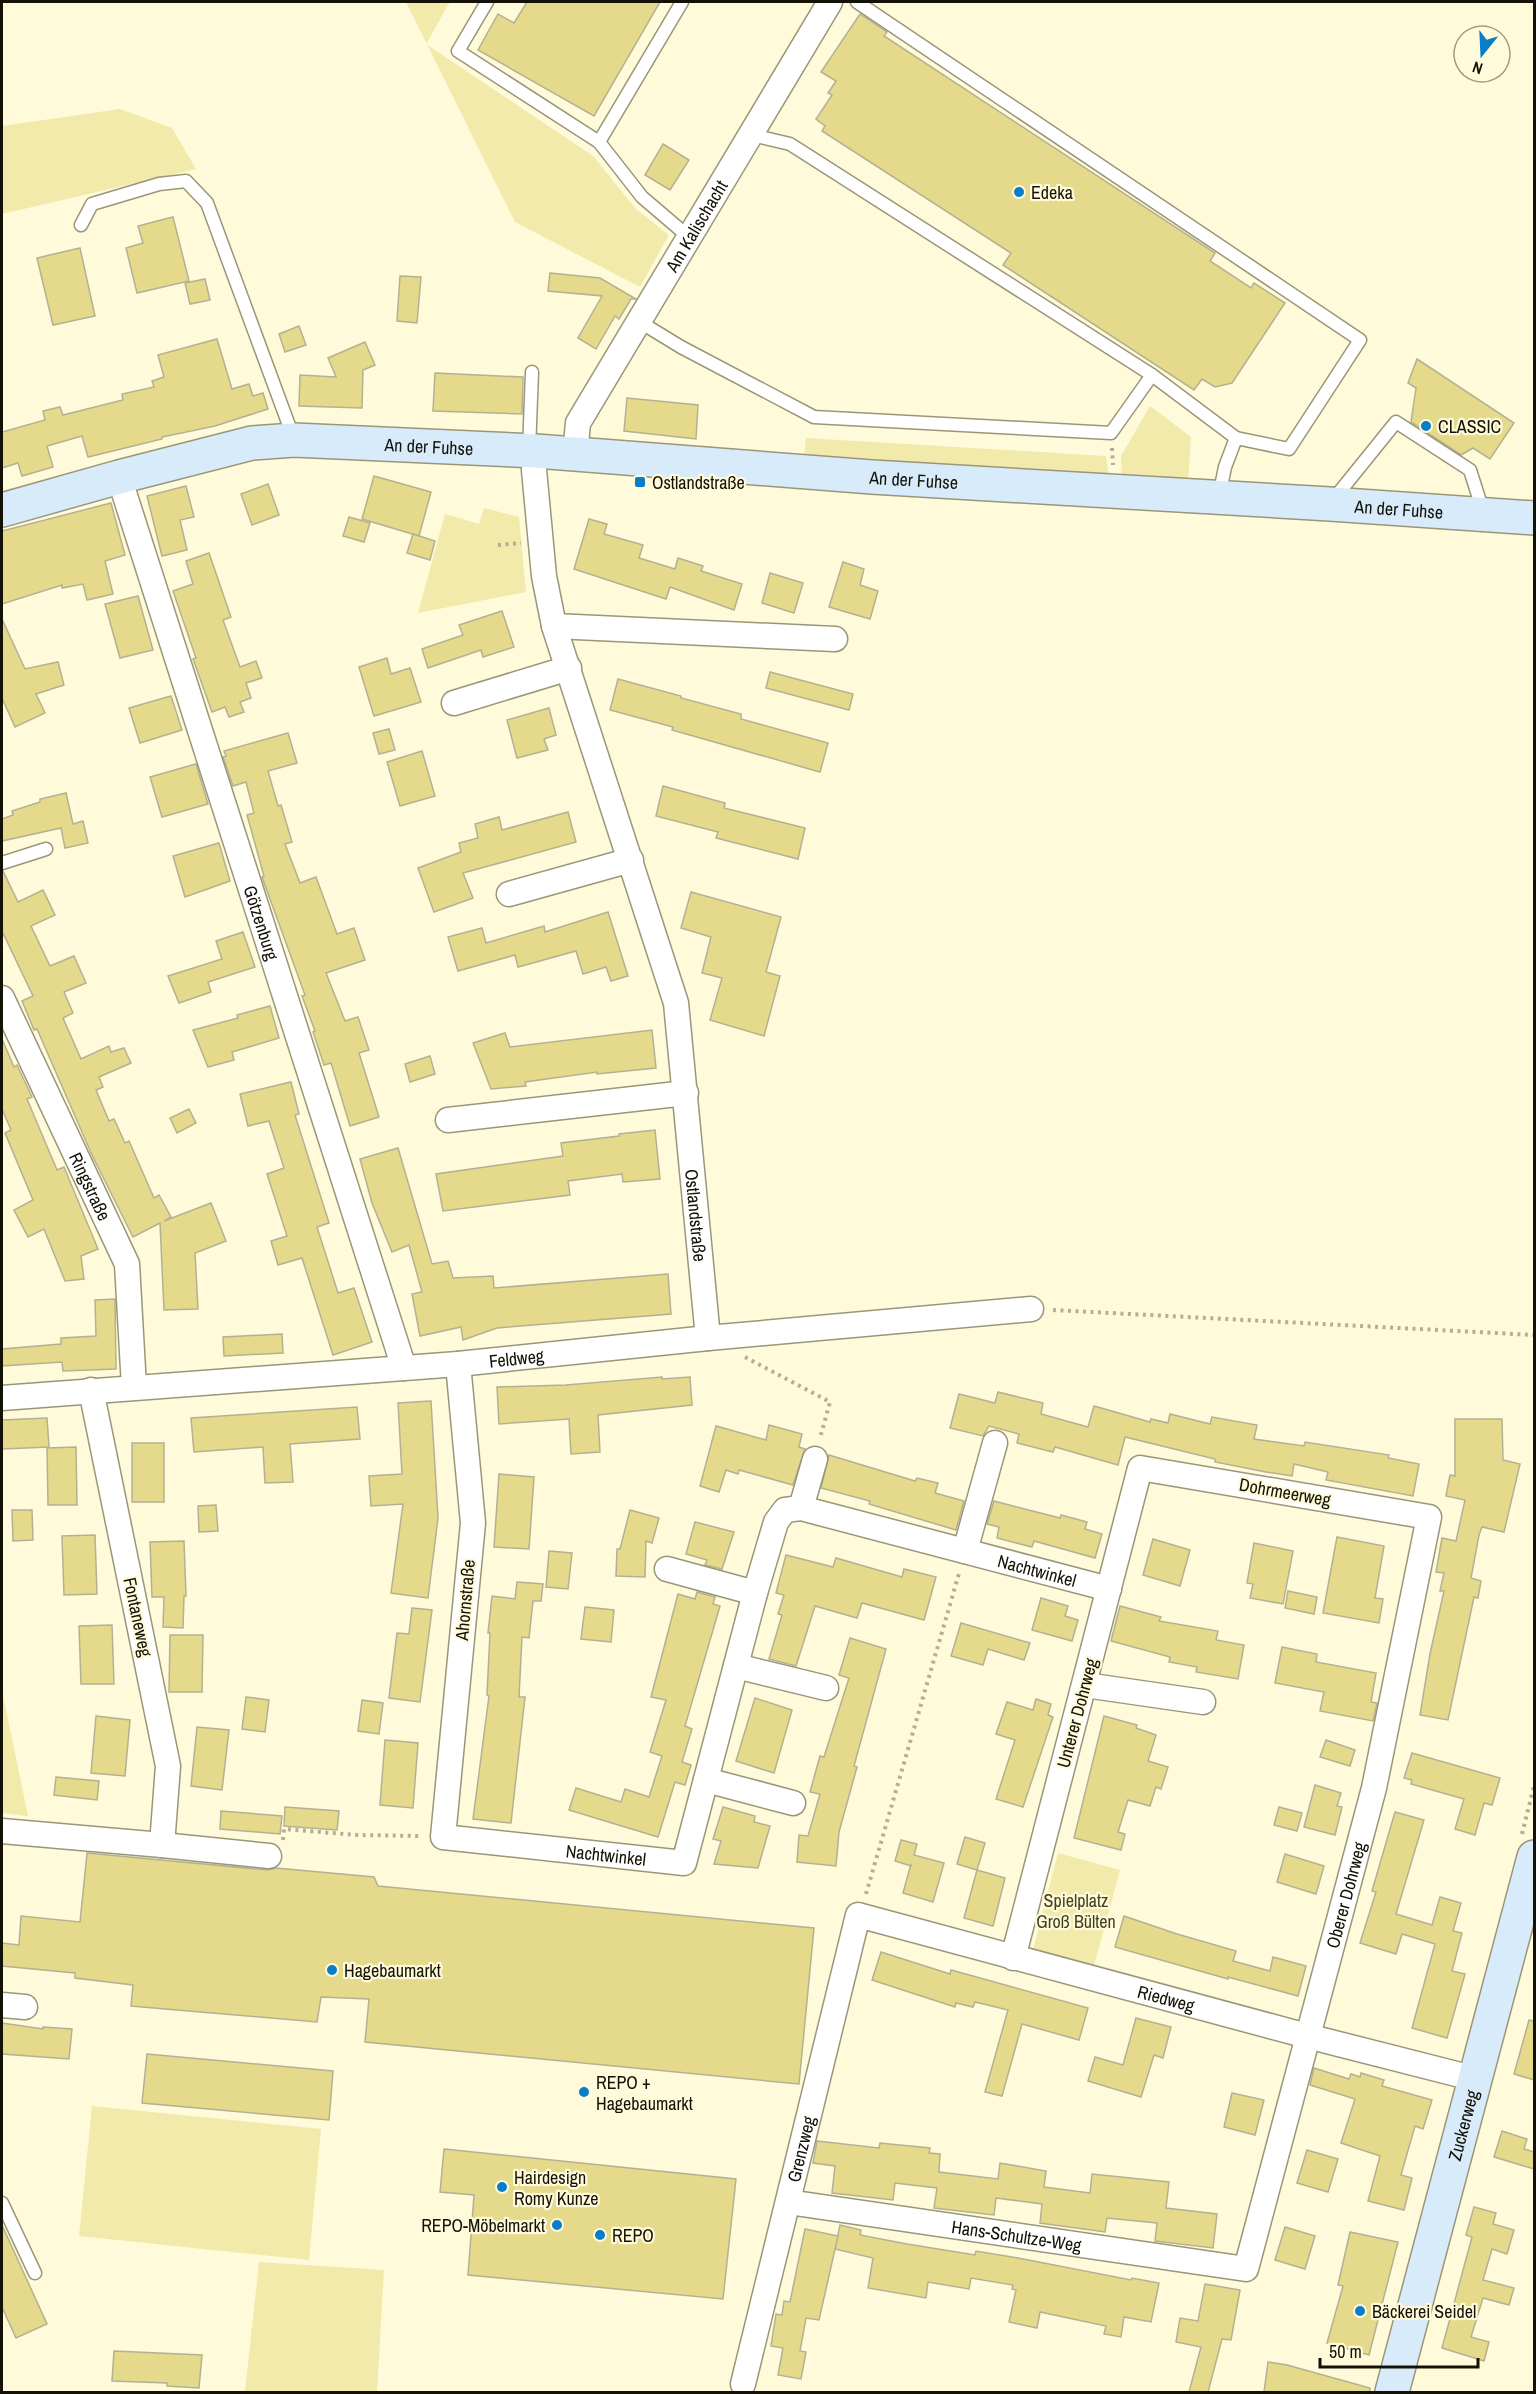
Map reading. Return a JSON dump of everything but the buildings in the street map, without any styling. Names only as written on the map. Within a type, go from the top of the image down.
[{"type":"street","name":"Am Kalischacht","points":[[575,454],[578,423],[752,135],[823,4]]},
{"type":"street","name":"An der Fuhse","points":[[2,510],[119,477],[252,444],[294,440],[533,451],[919,480],[1534,518]]},
{"type":"street","name":"Ostlandstraße","points":[[533,451],[544,576],[554,626],[676,1003],[708,1338]]},
{"type":"street","name":"Götzenburg","points":[[119,477],[404,1368]]},
{"type":"street","points":[[554,626],[834,639]]},
{"type":"street","points":[[454,703],[568,668]]},
{"type":"street","points":[[509,894],[631,860]]},
{"type":"street","name":"Ringstraße","points":[[2,998],[127,1264],[135,1387]]},
{"type":"street","points":[[448,1120],[686,1093]]},
{"type":"street","name":"Feldweg","points":[[2,1398],[458,1364],[708,1338],[1031,1309]]},
{"type":"street","name":"Ahornstraße","points":[[443,1837],[473,1523],[458,1364]]},
{"type":"street","name":"Fontaneweg","points":[[91,1390],[168,1766],[162,1845]]},
{"type":"street","points":[[965,1551],[995,1443]]},
{"type":"street","points":[[801,1508],[815,1459]]},
{"type":"street","name":"Dohrmeerweg","points":[[1140,1468],[1429,1517]]},
{"type":"street","name":"Unterer Dohrweg","points":[[1013,1958],[1140,1468]]},
{"type":"street","name":"Nachtwinkel","points":[[443,1837],[684,1863],[755,1593],[776,1522],[785,1510],[801,1508],[1109,1590]]},
{"type":"street","name":"Oberer Dohrweg","points":[[1246,2269],[1374,1788],[1429,1517]]},
{"type":"street","points":[[667,1569],[755,1593]]},
{"type":"street","points":[[736,1666],[826,1688]]},
{"type":"street","points":[[1085,1686],[1203,1702]]},
{"type":"street","points":[[706,1780],[793,1803]]},
{"type":"street","points":[[2,1831],[269,1856]]},
{"type":"street","name":"Zuckerweg","points":[[1392,2392],[1534,1857]]},
{"type":"street","name":"Riedweg","points":[[858,1915],[1013,1958],[1476,2079]]},
{"type":"street","name":"Grenzweg","points":[[743,2384],[858,1915]]},
{"type":"street","name":"Hans-Schultze-Weg","points":[[788,2202],[1246,2269]]},
{"type":"lane","points":[[488,2],[458,51],[599,142],[642,197],[690,238]]},
{"type":"lane","points":[[599,142],[682,2]]},
{"type":"lane","points":[[752,135],[790,144],[1152,375],[1236,438],[1289,449],[1360,340],[857,2]]},
{"type":"lane","points":[[81,225],[92,204],[159,184],[186,182],[207,202],[294,440]]},
{"type":"lane","points":[[640,322],[681,347],[814,417],[1111,433],[1152,375]]},
{"type":"lane","points":[[532,372],[533,451]]},
{"type":"lane","points":[[1330,504],[1396,422],[1470,470],[1484,515]]},
{"type":"lane","points":[[1219,497],[1225,467],[1236,438]]},
{"type":"lane","points":[[2,862],[46,849]]},
{"type":"lane","points":[[2,2203],[35,2273]]},
{"type":"path","points":[[1031,1309],[1534,1335]]},
{"type":"path","points":[[708,1338],[830,1402],[815,1459]]},
{"type":"path","points":[[858,1915],[872,1877],[965,1551]]},
{"type":"path","points":[[269,1856],[281,1857],[284,1829],[357,1835],[443,1837]]},
{"type":"green space","points":[[406,2],[450,2],[426,43]]},
{"type":"green space","points":[[427,45],[593,156],[636,209],[669,235],[640,287],[515,222]]},
{"type":"green space","points":[[120,109],[172,128],[196,169],[2,214],[2,126]]},
{"type":"green space","points":[[1150,406],[1191,437],[1188,482],[1122,479],[1121,456]]},
{"type":"green space","points":[[806,438],[1106,456],[1109,476],[804,457]]},
{"type":"green space","points":[[484,508],[519,517],[526,592],[418,613],[445,514],[479,524]]},
{"type":"green space","points":[[2,1690],[28,1816],[2,1813]]},
{"type":"green space","name":"Spielplatz Groß Bülten","points":[[1058,1853],[1120,1870],[1094,1966],[1033,1950]]},
{"type":"green space","points":[[92,2106],[321,2129],[309,2260],[79,2236]]},
{"type":"green space","points":[[259,2262],[384,2270],[377,2392],[245,2392]]},
{"type":"place","name":"Edeka","points":[[1019,192]]},
{"type":"place","name":"CLASSIC","points":[[1426,426]]},
{"type":"place","name":"Ostlandstraße","points":[[640,482]]},
{"type":"place","name":"Hagebaumarkt","points":[[332,1970]]},
{"type":"place","name":"REPO + Hagebaumarkt","points":[[584,2092]]},
{"type":"place","name":"Hairdesign Romy Kunze","points":[[502,2187]]},
{"type":"place","name":"REPO-Möbelmarkt","points":[[557,2225]]},
{"type":"place","name":"REPO","points":[[600,2235]]},
{"type":"place","name":"Bäckerei Seidel","points":[[1360,2311]]}]
